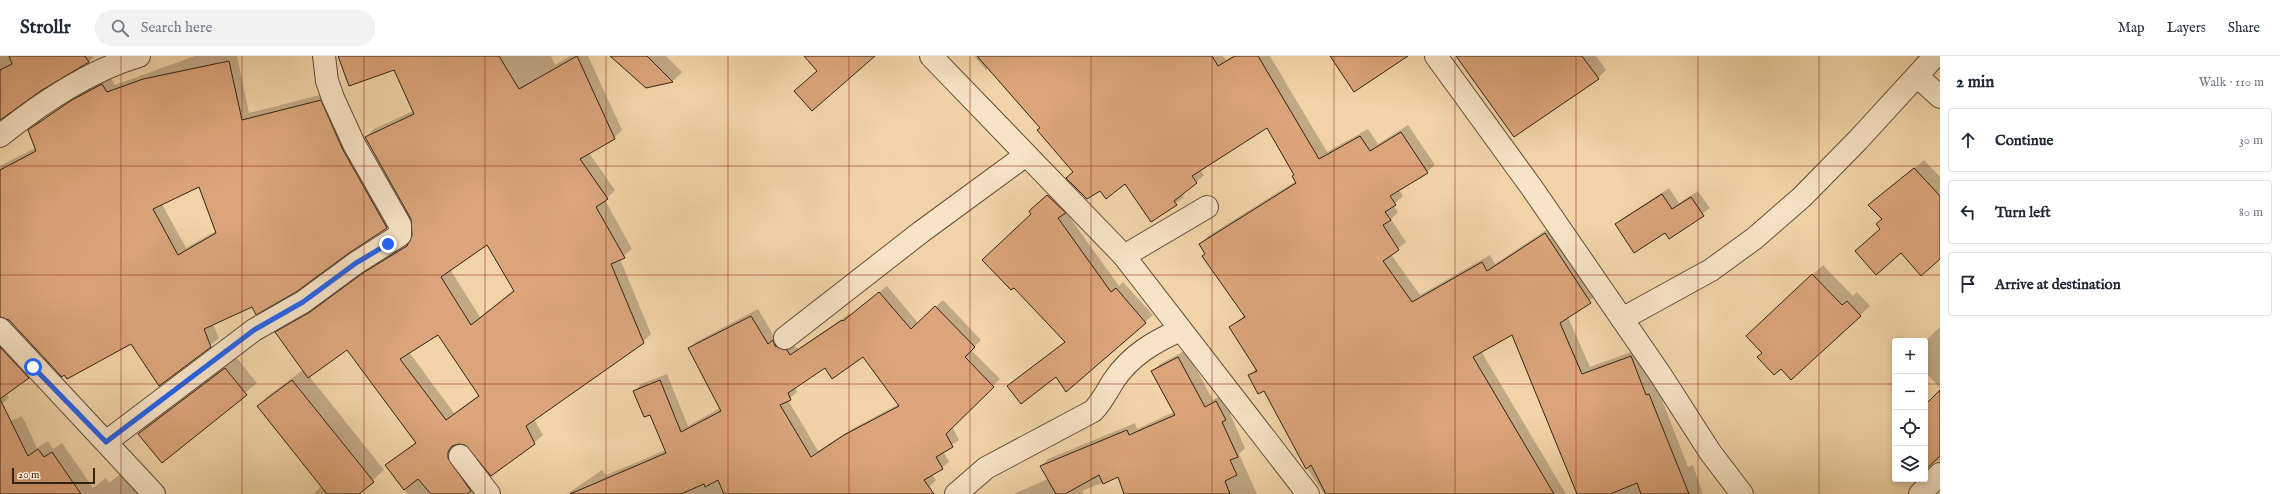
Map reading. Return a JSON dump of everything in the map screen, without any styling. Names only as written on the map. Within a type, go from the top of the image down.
[{"type":"street","points":[[0,136],[71,86],[102,69],[138,56]]},
{"type":"street","points":[[106,442],[254,330],[303,302],[356,263],[400,235],[400,225],[354,144],[333,98],[327,81],[324,56]]},
{"type":"street","points":[[931,56],[1124,256],[1308,494]]},
{"type":"street","points":[[1436,56],[1532,188],[1622,319],[1710,452],[1742,494]]},
{"type":"street","points":[[1622,319],[1711,270],[1756,238],[1813,186],[1935,56]]},
{"type":"street","points":[[1917,76],[1940,97]]},
{"type":"street","points":[[785,338],[921,232],[1026,155]]},
{"type":"street","points":[[1124,256],[1207,207]]},
{"type":"street","points":[[0,329],[154,494]]},
{"type":"street","points":[[956,494],[986,468],[1093,411],[1102,402],[1115,380],[1136,355],[1153,342],[1180,330]]},
{"type":"street","points":[[460,456],[489,494]]},
{"type":"street","points":[[1920,494],[1940,474]]},
{"type":"building","points":[[9,56],[85,56],[89,62],[42,90],[0,120],[0,70],[12,64]]},
{"type":"building","points":[[338,56],[499,56],[519,89],[577,56],[615,139],[580,159],[608,199],[596,207],[625,258],[611,264],[644,343],[526,426],[535,444],[491,476],[465,445],[459,444],[452,446],[448,452],[448,458],[471,491],[467,494],[431,494],[418,479],[404,490],[385,465],[416,443],[347,350],[308,378],[275,332],[310,312],[363,273],[407,246],[412,235],[411,219],[365,137],[414,114],[394,70],[349,86]],"holes":[[[487,245],[514,291],[471,325],[441,277]],[[438,335],[479,396],[446,420],[400,359]]]},
{"type":"building","points":[[610,56],[647,56],[673,82],[646,88]]},
{"type":"building","points":[[804,56],[875,56],[812,111],[794,91],[817,71]]},
{"type":"building","points":[[977,56],[1212,56],[1218,66],[1235,56],[1258,56],[1319,159],[1360,136],[1370,151],[1401,132],[1428,173],[1390,196],[1396,205],[1385,212],[1391,220],[1383,225],[1399,250],[1383,261],[1412,302],[1482,262],[1487,271],[1545,233],[1591,303],[1560,323],[1582,374],[1631,356],[1646,395],[1649,394],[1689,494],[1641,494],[1637,483],[1610,494],[1577,494],[1512,335],[1473,357],[1554,494],[1326,494],[1311,465],[1306,469],[1264,391],[1258,394],[1248,375],[1257,371],[1229,327],[1245,317],[1202,256],[1205,254],[1199,244],[1296,183],[1292,176],[1294,175],[1267,128],[1192,176],[1197,183],[1174,201],[1177,205],[1151,222],[1125,184],[1106,199],[1100,191],[1087,199],[1066,178],[1073,172],[1037,130],[1040,128]]},
{"type":"building","points":[[1330,56],[1408,56],[1354,92]]},
{"type":"building","points":[[1456,56],[1582,56],[1599,79],[1514,137]]},
{"type":"building","points":[[229,61],[242,120],[321,100],[343,150],[387,228],[349,253],[296,292],[256,315],[252,307],[204,329],[211,347],[159,386],[131,344],[67,379],[64,375],[62,377],[9,320],[0,317],[0,170],[36,151],[28,130],[72,100],[102,84],[107,92],[143,79]],"holes":[[[199,187],[216,233],[178,255],[153,209]]]},
{"type":"building","points":[[1914,168],[1940,196],[1940,259],[1921,276],[1901,253],[1876,275],[1855,251],[1880,229],[1876,224],[1882,219],[1868,205]]},
{"type":"building","points":[[1662,194],[1672,209],[1691,197],[1704,216],[1669,239],[1665,233],[1634,253],[1615,224]]},
{"type":"building","points":[[1047,195],[1066,213],[1058,218],[1111,292],[1116,288],[1146,323],[1066,392],[1056,377],[1021,404],[1007,386],[1065,342],[1014,288],[1011,290],[982,260],[1031,214],[1029,211]]},
{"type":"building","points":[[1812,274],[1842,305],[1847,301],[1861,316],[1791,380],[1781,369],[1774,375],[1757,357],[1762,353],[1746,336]]},
{"type":"building","points":[[879,292],[911,329],[935,306],[975,347],[965,357],[994,387],[946,434],[953,447],[936,457],[943,469],[924,480],[934,494],[724,494],[718,480],[705,487],[704,484],[681,494],[570,494],[666,453],[650,415],[644,417],[633,391],[660,380],[681,432],[721,411],[688,348],[751,316],[768,344],[773,340],[775,346],[787,350],[790,355],[842,320],[843,321]],"holes":[[[863,357],[899,406],[844,435],[811,457],[780,405],[791,400],[788,393],[825,368],[832,379]]]},
{"type":"building","points":[[0,347],[29,378],[0,399]]},
{"type":"building","points":[[1178,357],[1205,407],[1216,401],[1226,420],[1222,422],[1238,457],[1230,460],[1237,475],[1225,481],[1230,494],[1124,494],[1118,477],[1103,484],[1099,475],[1065,494],[1056,494],[1040,466],[1127,430],[1129,435],[1175,415],[1151,371]]},
{"type":"building","points":[[225,368],[247,395],[162,463],[138,434]]},
{"type":"building","points":[[292,380],[374,482],[359,494],[327,494],[257,406]]},
{"type":"building","points":[[1940,390],[1940,456],[1928,467],[1928,410],[1928,402]]},
{"type":"building","points":[[0,399],[28,456],[38,449],[44,457],[52,452],[81,494],[0,494]]},
{"type":"route","points":[[33,367],[106,442],[204,366],[254,330],[303,302],[356,263],[388,244]]}]
